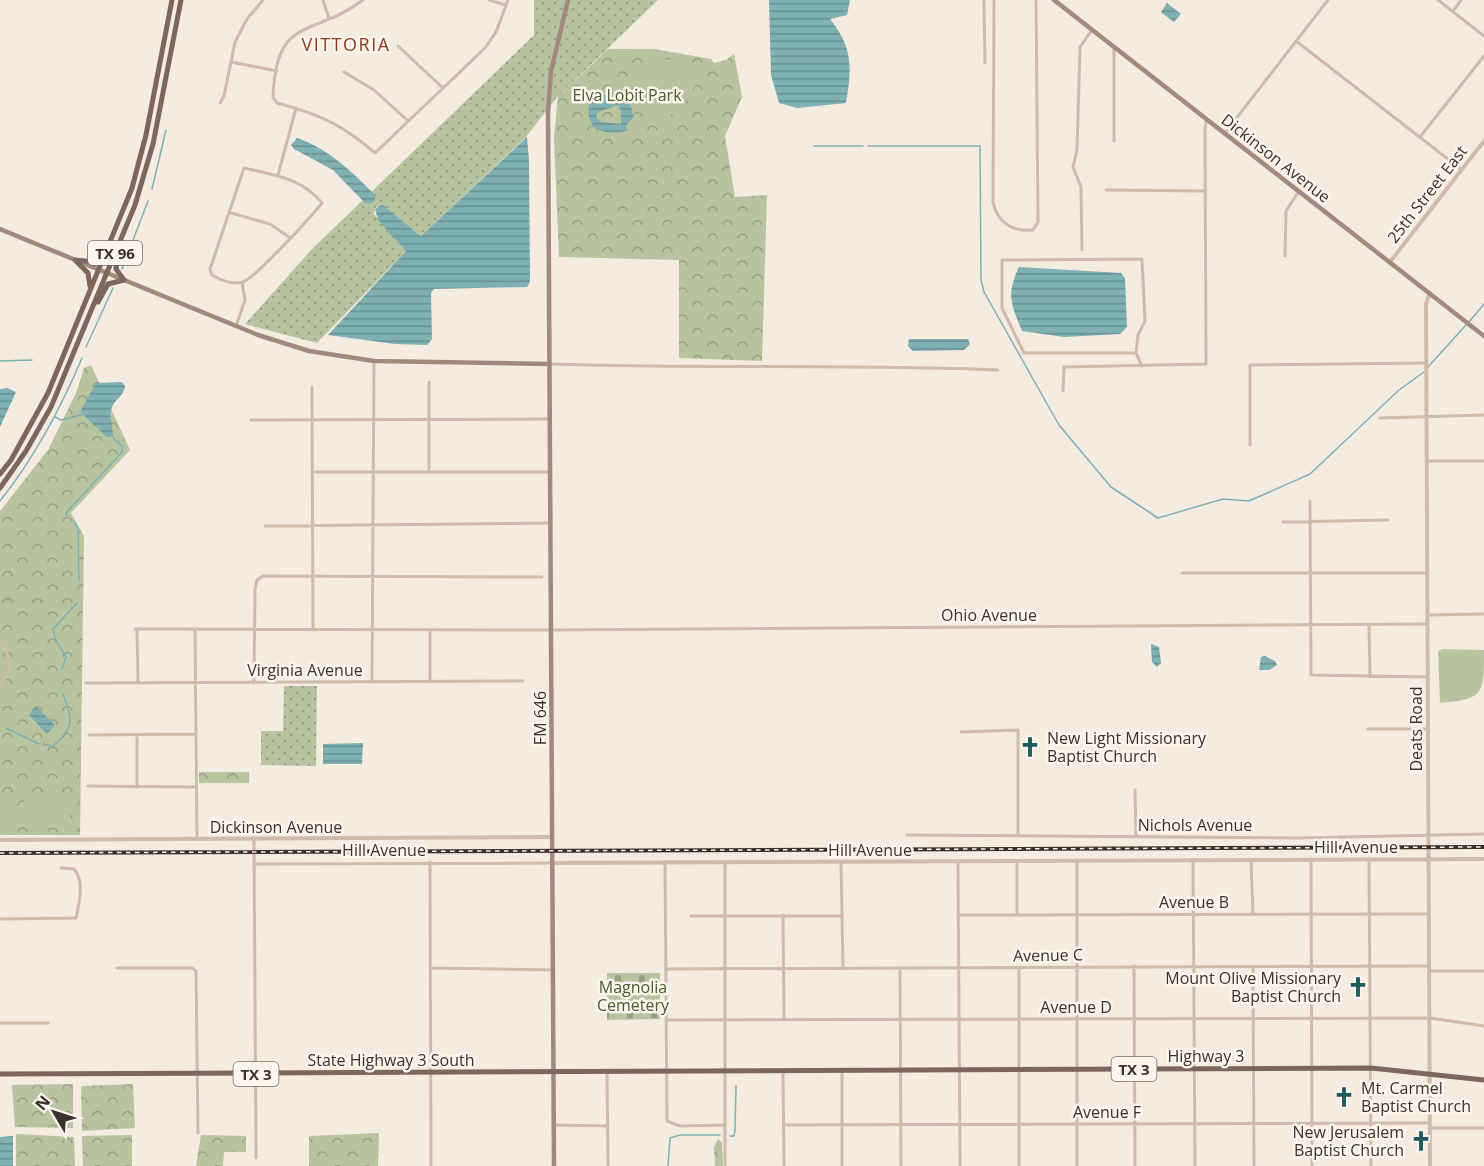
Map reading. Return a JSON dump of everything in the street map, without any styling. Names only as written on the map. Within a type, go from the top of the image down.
[{"type":"main road","name":"TX 96","points":[[0,474],[40,410],[132,188],[143,150],[172,0]]},
{"type":"main road","name":"TX 96","points":[[0,488],[46,417],[129,219],[153,144],[181,0]]},
{"type":"main road","name":"FM 646","points":[[554,1166],[548,112],[551,71],[568,0]]},
{"type":"main road","name":"Dickinson Avenue","points":[[1054,0],[1483,335]]},
{"type":"main road","points":[[124,280],[115,265],[129,219]]},
{"type":"main road","points":[[0,229],[237,326],[309,351],[374,361],[550,364]]},
{"type":"main road","points":[[75,260],[97,261],[111,242]]},
{"type":"main road","points":[[75,260],[90,277],[90,293]]},
{"type":"main road","points":[[90,314],[108,284],[124,280]]},
{"type":"main road","name":"Highway 3","points":[[783,1071],[1371,1068],[1484,1080]]},
{"type":"main road","name":"State Highway 3 South","points":[[0,1074],[783,1071]]},
{"type":"street","points":[[220,103],[224,96],[240,31],[263,0]]},
{"type":"street","points":[[322,0],[329,19]]},
{"type":"street","points":[[363,0],[342,15],[309,26],[290,38],[280,54],[274,99],[324,117],[350,131],[375,153],[485,48],[496,32],[508,0]]},
{"type":"street","points":[[489,0],[507,5]]},
{"type":"street","points":[[984,0],[985,63]]},
{"type":"street","points":[[994,0],[993,203],[1001,220],[1015,229],[1028,231],[1033,230],[1038,222],[1036,0]]},
{"type":"street","points":[[1225,133],[1328,0]]},
{"type":"street","points":[[1438,0],[1484,36]]},
{"type":"street","points":[[1453,11],[1461,0]]},
{"type":"street","points":[[1082,249],[1081,187],[1073,167],[1077,150],[1080,47],[1092,30]]},
{"type":"street","points":[[1296,41],[1462,170]]},
{"type":"street","points":[[398,46],[443,88]]},
{"type":"street","points":[[1114,47],[1114,141]]},
{"type":"street","points":[[1420,137],[1484,56]]},
{"type":"street","points":[[231,62],[277,71]]},
{"type":"street","points":[[344,72],[374,90],[408,121]]},
{"type":"street","points":[[278,175],[296,108]]},
{"type":"street","points":[[1063,391],[1064,367],[1206,364],[1204,128],[1207,119]]},
{"type":"street","name":"25th Street East","points":[[1390,262],[1484,141]]},
{"type":"street","points":[[244,168],[278,175],[309,190],[322,203],[260,270],[242,282],[231,283],[212,275],[210,269],[231,213],[244,168]]},
{"type":"street","points":[[1106,190],[1206,191]]},
{"type":"street","points":[[1285,256],[1286,211],[1299,191]]},
{"type":"street","points":[[231,213],[270,224],[289,237]]},
{"type":"street","points":[[1136,352],[1023,353],[1002,308],[1002,260],[1142,259],[1145,321],[1138,335],[1136,352],[1142,366]]},
{"type":"street","points":[[237,326],[245,300],[242,282]]},
{"type":"street","name":"Deats Road","points":[[1430,293],[1426,304],[1430,1166]]},
{"type":"street","points":[[372,681],[374,361]]},
{"type":"street","points":[[1250,445],[1250,365],[1426,363]]},
{"type":"street","points":[[550,364],[632,367],[872,365],[998,370]]},
{"type":"street","points":[[429,382],[429,471]]},
{"type":"street","points":[[312,387],[313,630]]},
{"type":"street","points":[[1380,418],[1484,415]]},
{"type":"street","points":[[251,420],[550,419]]},
{"type":"street","points":[[1426,461],[1484,461]]},
{"type":"street","points":[[312,472],[551,472]]},
{"type":"street","points":[[1310,501],[1310,672],[1317,676],[1427,677]]},
{"type":"street","points":[[1283,522],[1388,520]]},
{"type":"street","points":[[265,526],[551,523]]},
{"type":"street","points":[[1182,573],[1427,573]]},
{"type":"street","points":[[254,683],[255,589],[257,580],[263,576],[542,577]]},
{"type":"street","points":[[1427,625],[1427,615],[1484,614]]},
{"type":"street","points":[[1369,625],[1370,677]]},
{"type":"street","name":"Ohio Avenue","points":[[138,682],[136,629],[551,630],[1427,625]]},
{"type":"street","points":[[195,629],[197,840]]},
{"type":"street","points":[[430,630],[430,682]]},
{"type":"street","points":[[0,642],[7,652],[10,663],[0,686]]},
{"type":"street","name":"Virginia Avenue","points":[[86,683],[523,681]]},
{"type":"street","points":[[1368,729],[1428,729]]},
{"type":"street","points":[[960,732],[1018,730],[1018,836]]},
{"type":"street","points":[[137,734],[137,787]]},
{"type":"street","points":[[89,735],[196,734]]},
{"type":"street","points":[[88,786],[196,787]]},
{"type":"street","points":[[1135,790],[1136,837]]},
{"type":"street","name":"Nichols Avenue","points":[[907,836],[1298,838],[1484,834]]},
{"type":"street","name":"Dickinson Avenue","points":[[0,840],[552,837]]},
{"type":"street","points":[[254,840],[256,1158]]},
{"type":"street","points":[[1311,859],[1312,1166]]},
{"type":"street","points":[[1369,859],[1371,1166]]},
{"type":"street","points":[[1077,860],[1077,1166]]},
{"type":"street","points":[[1194,860],[1195,1166]]},
{"type":"street","points":[[1251,860],[1253,914]]},
{"type":"street","name":"Hill Avenue","points":[[255,864],[1484,860]]},
{"type":"street","points":[[958,861],[960,1166]]},
{"type":"street","points":[[1017,861],[1017,915]]},
{"type":"street","points":[[430,862],[431,1166]]},
{"type":"street","points":[[665,862],[668,1020],[666,1117],[670,1124],[725,1125]]},
{"type":"street","points":[[725,862],[725,1166]]},
{"type":"street","points":[[841,862],[843,968]]},
{"type":"street","points":[[0,919],[76,918],[80,902],[79,874],[74,869],[61,868]]},
{"type":"street","name":"Avenue B","points":[[959,915],[1428,914]]},
{"type":"street","points":[[666,915],[672,915]]},
{"type":"street","points":[[783,915],[784,1020]]},
{"type":"street","points":[[691,916],[841,916]]},
{"type":"street","points":[[1134,966],[1135,1166]]},
{"type":"street","points":[[1253,966],[1254,1166]]},
{"type":"street","name":"Avenue C","points":[[667,969],[1370,966],[1484,971]]},
{"type":"street","points":[[117,968],[192,968],[194,970],[198,1133]]},
{"type":"street","points":[[431,968],[553,970]]},
{"type":"street","points":[[1019,968],[1019,1166]]},
{"type":"street","points":[[900,969],[901,1166]]},
{"type":"street","name":"Avenue D","points":[[668,1020],[1430,1018],[1484,1026]]},
{"type":"street","points":[[0,1023],[48,1023]]},
{"type":"street","points":[[783,1071],[784,1166]]},
{"type":"street","points":[[842,1071],[842,1166]]},
{"type":"street","points":[[607,1072],[608,1166]]},
{"type":"street","name":"Avenue F","points":[[784,1125],[1312,1123],[1484,1128]]},
{"type":"street","points":[[554,1125],[608,1126]]},
{"type":"green space","points":[[534,0],[658,0],[558,96],[525,138],[421,236],[382,204],[375,208],[374,214],[406,251],[317,343],[245,324],[312,249],[534,35]]},
{"type":"green space","name":"Elva Lobit Park","points":[[608,49],[654,49],[711,59],[714,63],[726,60],[734,54],[742,97],[725,136],[735,197],[767,195],[762,361],[679,358],[679,260],[559,257],[554,138],[558,96]]},
{"type":"green space","points":[[656,58],[680,61],[700,77],[688,97],[668,117],[661,117],[627,82],[639,67]]},
{"type":"green space","points":[[91,365],[130,450],[71,513],[84,536],[80,835],[0,835],[0,511],[48,450],[76,393],[84,368]]},
{"type":"green space","points":[[1442,649],[1484,650],[1482,685],[1473,696],[1440,703],[1438,652]]},
{"type":"green space","points":[[284,686],[317,686],[316,766],[261,765],[261,731],[283,731]]},
{"type":"green space","points":[[199,772],[249,772],[249,783],[199,783]]},
{"type":"green space","points":[[24,795],[70,796],[70,828],[24,828]]},
{"type":"green space","points":[[0,799],[16,799],[16,825],[0,825]]},
{"type":"green space","name":"Magnolia Cemetery","points":[[607,973],[660,973],[660,1019],[607,1020]]},
{"type":"green space","points":[[73,1084],[73,1128],[15,1127],[12,1085]]},
{"type":"green space","points":[[133,1084],[135,1128],[82,1131],[81,1086]]},
{"type":"green space","points":[[379,1133],[378,1166],[309,1166],[309,1136]]},
{"type":"green space","points":[[16,1134],[74,1137],[75,1166],[16,1166]]},
{"type":"green space","points":[[132,1135],[132,1166],[83,1166],[82,1136]]},
{"type":"green space","points":[[201,1135],[246,1136],[246,1152],[224,1152],[223,1166],[196,1166]]},
{"type":"green space","points":[[718,1139],[722,1143],[723,1166],[715,1166],[714,1147]]},
{"type":"water","points":[[769,0],[850,0],[847,15],[830,19],[843,39],[849,58],[846,103],[797,108],[779,103],[771,75]]},
{"type":"water","points":[[1167,3],[1181,14],[1174,22],[1161,12]]},
{"type":"water","points":[[615,93],[623,96],[628,102],[633,118],[627,124],[626,131],[604,131],[593,125],[590,120],[589,105],[600,96]],"holes":[[[618,105],[621,111],[621,124],[601,122],[596,118],[598,112]]]},
{"type":"water","points":[[527,137],[530,282],[527,287],[434,289],[431,293],[432,339],[427,345],[395,344],[328,335],[406,251],[378,220],[375,209],[382,204],[421,236]]},
{"type":"water","points":[[297,138],[319,148],[339,162],[375,195],[375,200],[370,204],[365,203],[333,170],[294,149],[291,145]]},
{"type":"water","points":[[1019,267],[1121,273],[1125,278],[1127,327],[1120,334],[1064,337],[1022,331],[1015,314],[1011,292]]},
{"type":"water","points":[[909,339],[968,339],[970,344],[964,350],[913,351],[908,346]]},
{"type":"water","points":[[122,382],[125,386],[122,395],[111,411],[113,436],[107,437],[80,412],[96,383]]},
{"type":"water","points":[[7,388],[16,392],[0,427],[0,389]]},
{"type":"water","points":[[1151,644],[1159,647],[1161,663],[1157,667],[1152,662]]},
{"type":"water","points":[[1265,656],[1275,661],[1277,665],[1269,670],[1259,670],[1261,657]]},
{"type":"water","points":[[36,706],[55,725],[47,734],[29,715]]},
{"type":"water","points":[[363,743],[362,764],[323,764],[323,744]]},
{"type":"water","points":[[13,1136],[13,1166],[0,1166],[0,1137]]},
{"type":"waterway","points":[[152,189],[166,130]]},
{"type":"waterway","points":[[814,146],[863,146]]},
{"type":"waterway","points":[[868,146],[980,146],[981,280],[984,292],[1059,425],[1111,487],[1158,518],[1223,499],[1249,501],[1310,474],[1399,390],[1424,372]]},
{"type":"waterway","points":[[122,269],[148,201]]},
{"type":"waterway","points":[[86,347],[113,288]]},
{"type":"waterway","points":[[1469,322],[1484,304]]},
{"type":"waterway","points":[[1427,368],[1466,325]]},
{"type":"waterway","points":[[0,501],[46,432],[82,358]]},
{"type":"waterway","points":[[0,361],[32,360]]},
{"type":"waterway","points":[[55,417],[61,420],[84,414]]},
{"type":"waterway","points":[[68,517],[66,513],[122,452],[123,447],[110,435]]},
{"type":"waterway","points":[[74,523],[78,528],[79,580]]},
{"type":"waterway","points":[[62,670],[66,656],[56,641],[53,629],[77,603]]},
{"type":"waterway","points":[[43,744],[53,746],[69,728],[70,717],[63,694]]},
{"type":"waterway","points":[[6,728],[39,744]]},
{"type":"waterway","points":[[730,1136],[734,1136],[735,1130],[736,1086]]},
{"type":"waterway","points":[[668,1166],[670,1138],[680,1135],[720,1135]]},
{"type":"railway","points":[[0,853],[1484,847]]},
{"type":"place","name":"New Light Missionary Baptist Church","points":[[1030,747]]},
{"type":"place","name":"Mount Olive Missionary Baptist Church","points":[[1358,987]]},
{"type":"place","name":"Mt. Carmel Baptist Church","points":[[1344,1097]]},
{"type":"place","name":"New Jerusalem Baptist Church","points":[[1421,1141]]},
{"type":"district","name":"VITTORIA","points":[[346,44]]}]
